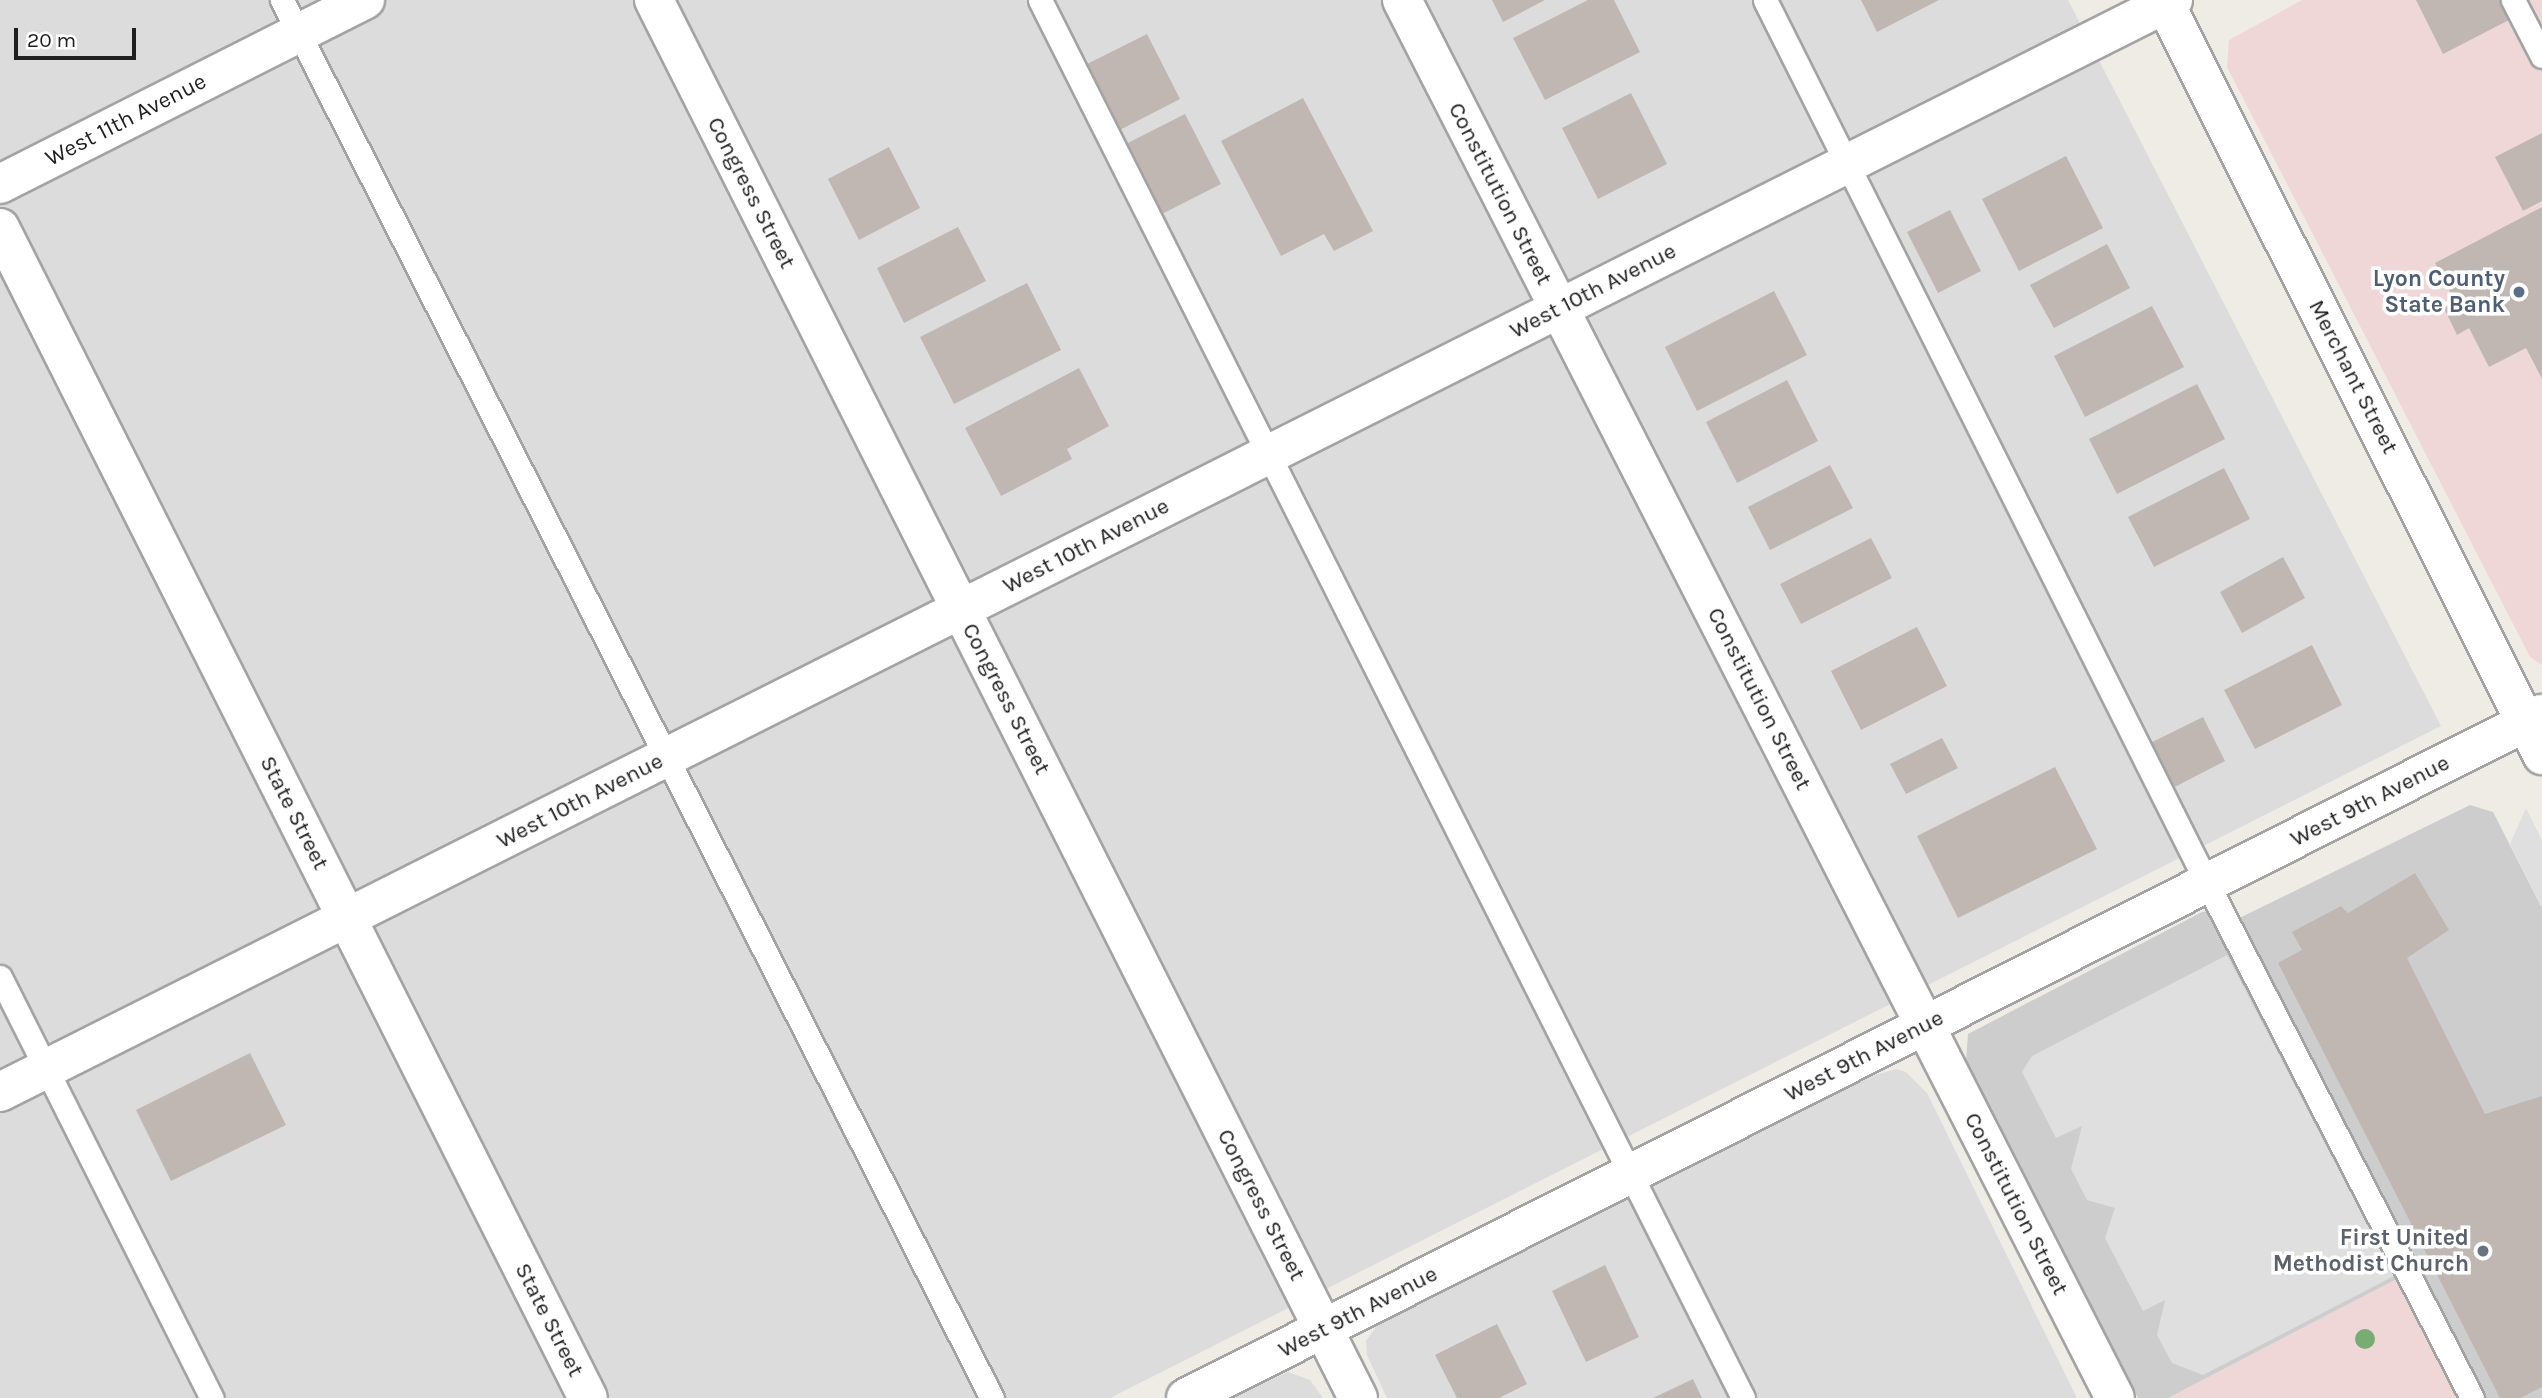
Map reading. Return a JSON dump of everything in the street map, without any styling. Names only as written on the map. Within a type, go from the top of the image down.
[{"type":"street","name":"West 11th Avenue","points":[[0,184],[290,17],[365,0]]},
{"type":"street","name":"Congress Street","points":[[654,0],[1358,1398]]},
{"type":"street","name":"Constitution Street","points":[[1402,0],[2115,1398]]},
{"type":"street","name":"West 10th Avenue","points":[[0,1092],[2167,1]]},
{"type":"street","name":"Merchant Street","points":[[2167,1],[2537,730]]},
{"type":"street","name":"State Street","points":[[0,228],[588,1398]]},
{"type":"street","name":"West 9th Avenue","points":[[1186,1398],[2207,883],[2537,730]]},
{"type":"lane","points":[[1040,0],[1743,1398]]},
{"type":"lane","points":[[1765,0],[2207,883],[2472,1398]]},
{"type":"lane","points":[[2513,0],[2542,55]]},
{"type":"lane","points":[[290,17],[669,756],[992,1398]]},
{"type":"lane","points":[[0,977],[212,1398]]},
{"type":"shaded area","points":[[0,0],[2068,0],[2441,726],[1110,1398],[0,1398]]},
{"type":"shaded area","points":[[2302,0],[2542,0],[2542,665],[2530,657],[2227,67],[2229,40]]},
{"type":"shaded area","points":[[2470,805],[2493,812],[2542,908],[2542,1398],[2480,1398],[2412,1271],[2168,1398],[2138,1398],[1966,1061],[1968,1034],[2202,912],[2212,911],[2223,926]]},
{"type":"shaded area","points":[[2526,808],[2542,840],[2542,908],[2510,844]]},
{"type":"shaded area","points":[[2227,955],[2394,1276],[2203,1375],[2172,1363],[2157,1335],[2165,1300],[2143,1311],[2105,1238],[2115,1208],[2087,1200],[2071,1169],[2082,1126],[2056,1138],[2022,1072],[2032,1056]]},
{"type":"shaded area","points":[[1896,1069],[1906,1072],[1927,1093],[2077,1398],[1387,1398],[1367,1355],[1366,1341],[1378,1324],[1872,1076]]},
{"type":"shaded area","points":[[2412,1271],[2480,1398],[2168,1398]]},
{"type":"shaded area","points":[[1288,1372],[1310,1380],[1323,1398],[1229,1398]]},
{"type":"building","points":[[1492,0],[1545,0],[1503,22]]},
{"type":"building","points":[[1588,0],[1614,0],[1640,52],[1545,100],[1513,38]]},
{"type":"building","points":[[1861,0],[1939,0],[1877,32]]},
{"type":"building","points":[[2416,0],[2504,0],[2513,18],[2443,54]]},
{"type":"building","points":[[1147,34],[1180,99],[1110,135],[1077,69]]},
{"type":"building","points":[[1631,93],[1667,164],[1598,199],[1562,128]]},
{"type":"building","points":[[1303,98],[1373,231],[1334,251],[1324,234],[1281,256],[1221,141]]},
{"type":"building","points":[[1185,114],[1221,184],[1158,216],[1122,146]]},
{"type":"building","points":[[2542,133],[2542,201],[2523,211],[2495,157]]},
{"type":"building","points":[[889,147],[920,208],[859,240],[828,179]]},
{"type":"building","points":[[2066,156],[2103,228],[2019,271],[1982,199]]},
{"type":"building","points":[[2542,207],[2542,379],[2526,348],[2489,367],[2469,328],[2457,335],[2444,308],[2455,302],[2435,263]]},
{"type":"building","points":[[1950,210],[1981,271],[1938,293],[1907,232]]},
{"type":"building","points":[[958,227],[986,281],[904,323],[877,268]]},
{"type":"building","points":[[2107,244],[2130,288],[2054,328],[2030,285]]},
{"type":"building","points":[[1027,283],[1061,350],[954,404],[920,337]]},
{"type":"building","points":[[1774,291],[1807,355],[1697,411],[1665,347]]},
{"type":"building","points":[[2152,306],[2184,367],[2085,417],[2054,356]]},
{"type":"building","points":[[1079,368],[1109,426],[1067,449],[1072,459],[1001,496],[965,428]]},
{"type":"building","points":[[1787,380],[1818,441],[1737,483],[1706,422]]},
{"type":"building","points":[[2197,384],[2225,439],[2117,494],[2089,439]]},
{"type":"building","points":[[1830,465],[1853,508],[1770,550],[1748,507]]},
{"type":"building","points":[[2224,468],[2250,519],[2154,567],[2128,517]]},
{"type":"building","points":[[1871,538],[1892,578],[1801,624],[1780,584]]},
{"type":"building","points":[[2283,557],[2305,598],[2242,633],[2220,592]]},
{"type":"building","points":[[1917,627],[1947,686],[1861,730],[1831,671]]},
{"type":"building","points":[[2312,645],[2342,705],[2255,749],[2224,690]]},
{"type":"building","points":[[2203,717],[2225,761],[2163,793],[2140,748]]},
{"type":"building","points":[[1942,738],[1958,768],[1906,794],[1890,764]]},
{"type":"building","points":[[2055,767],[2097,849],[1958,918],[1917,836]]},
{"type":"building","name":"First United Methodist Church","points":[[2415,873],[2449,930],[2407,958],[2485,1114],[2542,1096],[2542,1387],[2520,1398],[2500,1398],[2278,963],[2302,950],[2292,932],[2341,906],[2348,913]]},
{"type":"building","points":[[250,1053],[286,1125],[171,1181],[136,1110]]},
{"type":"building","points":[[1605,1265],[1639,1337],[1586,1362],[1552,1291]]},
{"type":"building","points":[[1497,1324],[1527,1384],[1499,1398],[1457,1398],[1435,1355]]},
{"type":"building","points":[[1693,1379],[1702,1398],[1653,1398]]},
{"type":"place","name":"Lyon County State Bank","points":[[2519,292]]},
{"type":"place","name":"First United Methodist Church","points":[[2483,1251]]}]
